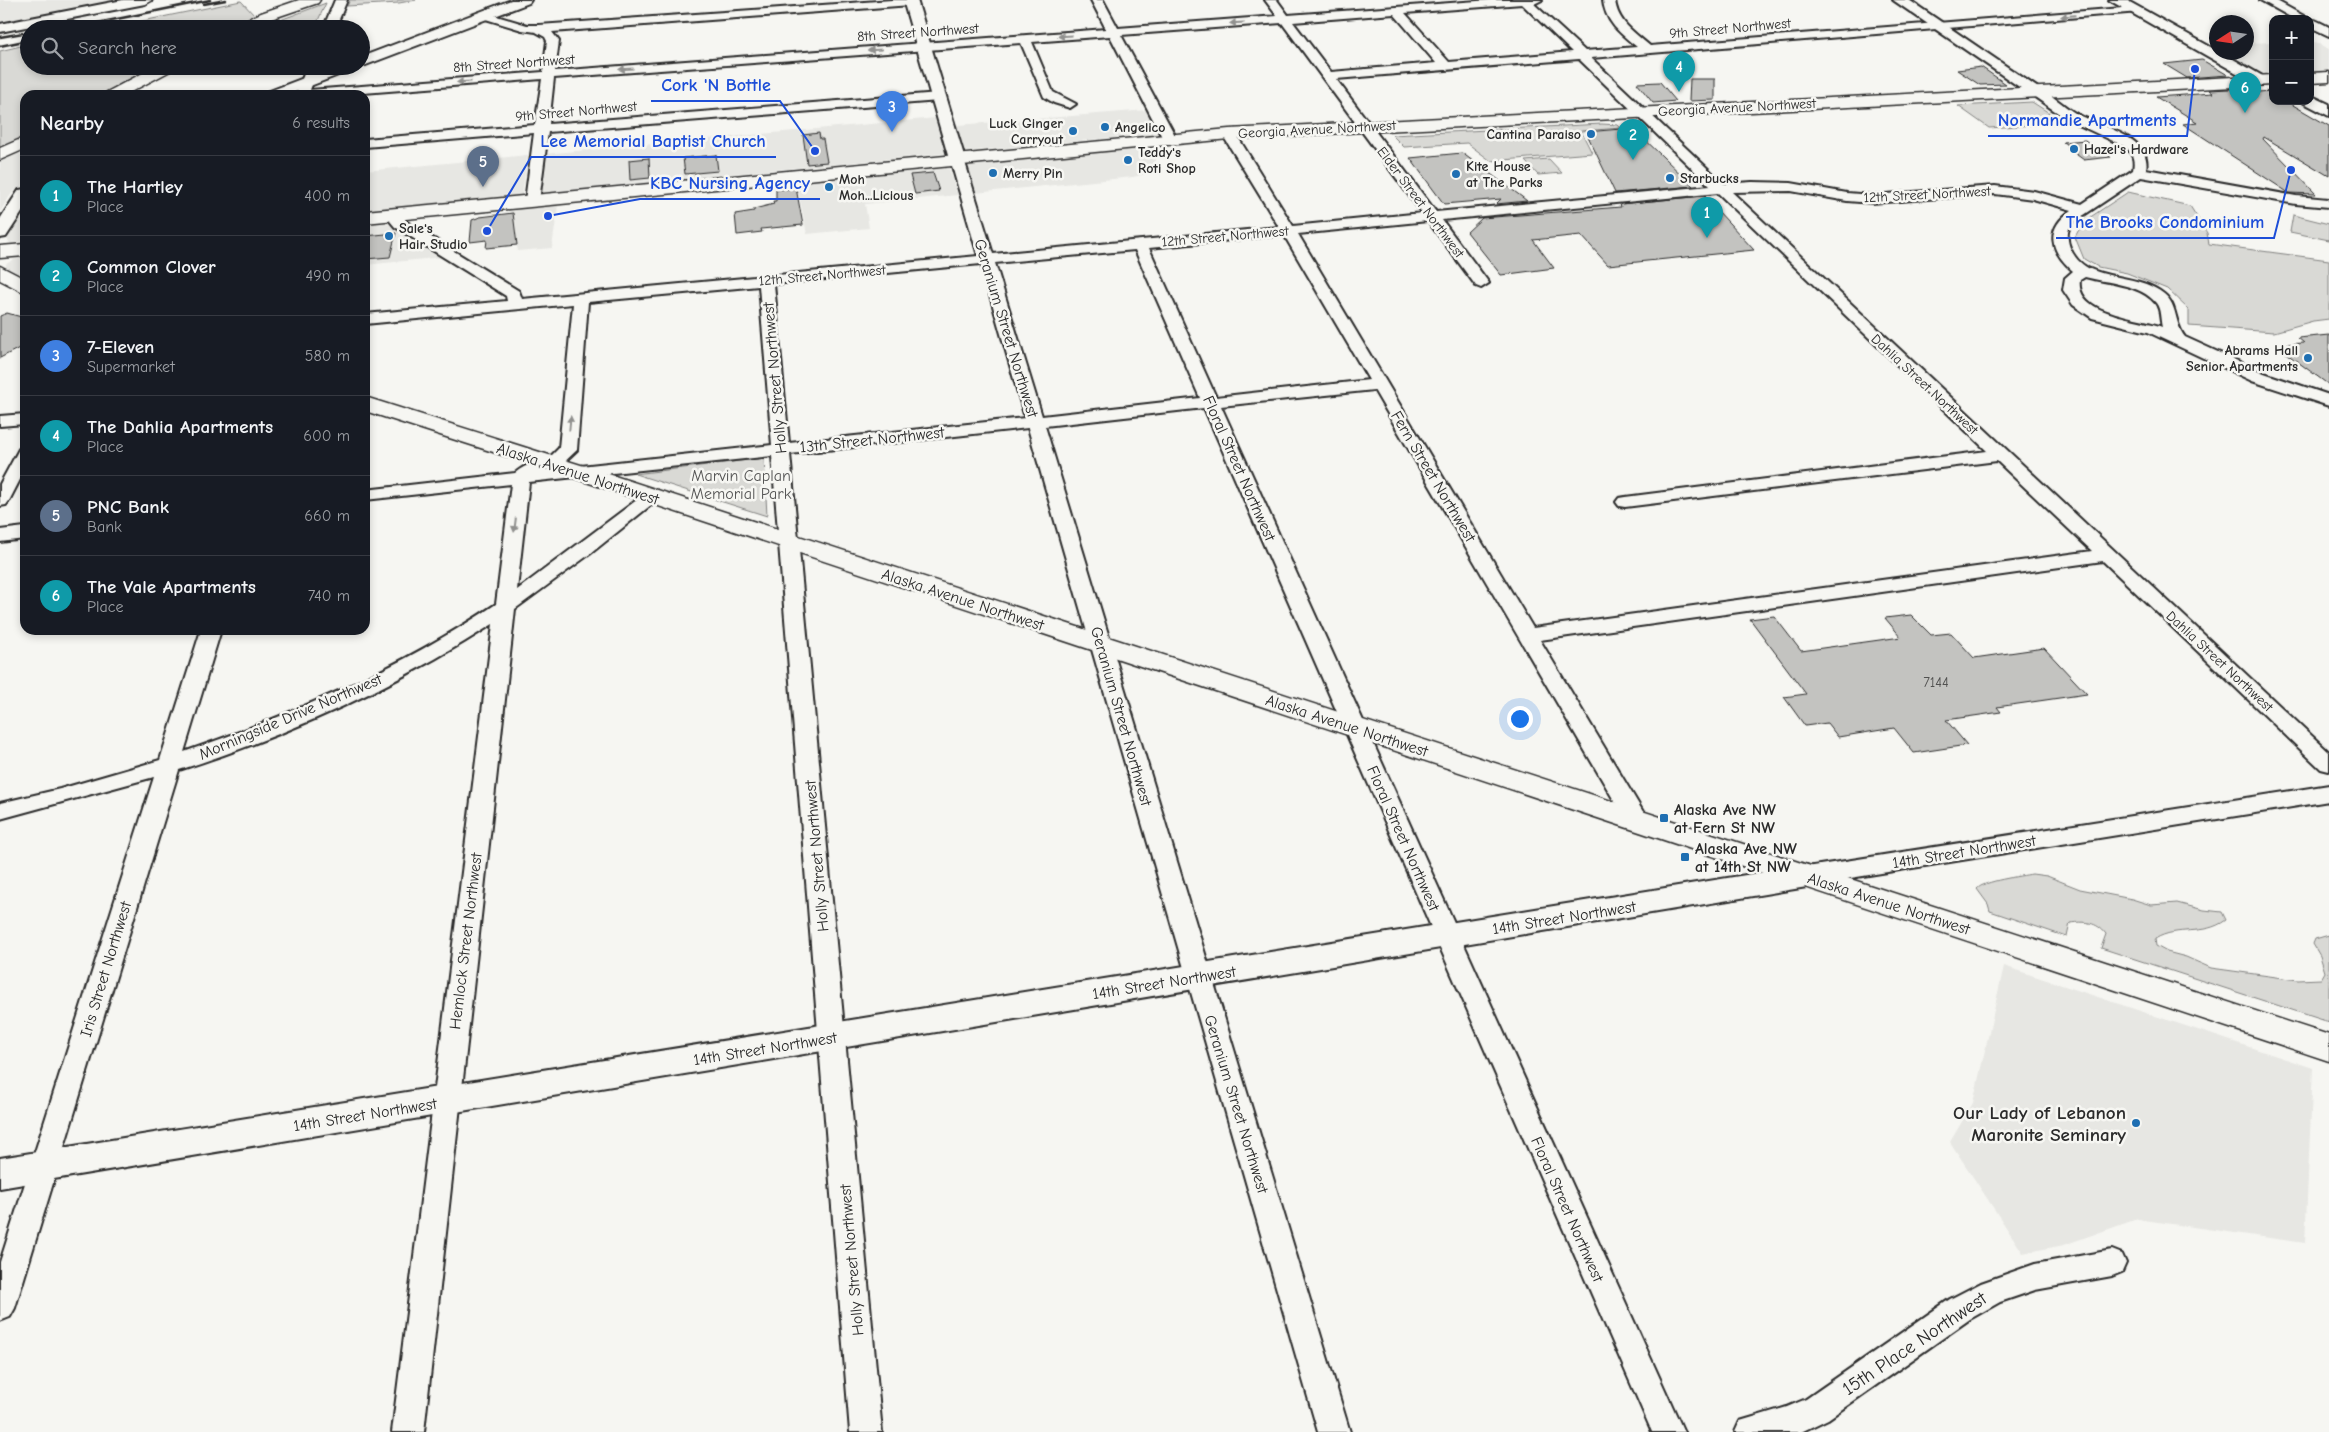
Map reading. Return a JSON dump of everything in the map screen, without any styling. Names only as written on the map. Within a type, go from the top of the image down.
[{"type":"main road","points":[[261,20],[313,0]]},
{"type":"main road","points":[[122,90],[151,75]]},
{"type":"main road","points":[[2314,78],[2329,77]]},
{"type":"main road","name":"Georgia Avenue Northwest","points":[[370,217],[1229,134],[2269,81]]},
{"type":"main road","points":[[0,155],[20,145]]},
{"type":"main road","points":[[0,252],[20,250]]},
{"type":"main road","points":[[0,272],[20,284]]},
{"type":"main road","points":[[0,287],[20,290]]},
{"type":"main road","name":"Alaska Avenue Northwest","points":[[370,406],[557,465],[2329,1048]]},
{"type":"street","points":[[41,20],[145,0]]},
{"type":"street","points":[[333,20],[341,0]]},
{"type":"street","points":[[370,59],[524,0]]},
{"type":"street","points":[[1097,0],[1170,139]]},
{"type":"street","name":"Elder Street Northwest","points":[[1271,0],[1481,283]]},
{"type":"street","name":"8th Street Northwest","points":[[304,90],[548,75],[1528,0]]},
{"type":"street","name":"Dahlia Street Northwest","points":[[1528,0],[1867,330],[2329,764]]},
{"type":"street","points":[[1609,0],[1609,11],[1613,18],[1648,50]]},
{"type":"street","points":[[1900,0],[2079,121],[2110,133],[2128,143],[2141,158],[2142,163],[2139,172],[2064,224],[2060,243],[2066,253],[2084,272],[2127,281],[2145,288],[2167,307],[2170,328],[2179,340]]},
{"type":"street","points":[[2116,0],[2269,81]]},
{"type":"street","points":[[2266,0],[2296,15]]},
{"type":"street","points":[[483,16],[526,28],[539,29],[910,1]]},
{"type":"street","name":"Geranium Street Northwest","points":[[910,1],[1334,1432]]},
{"type":"street","name":"9th Street Northwest","points":[[1328,76],[2134,10]]},
{"type":"street","points":[[1397,11],[1446,66]]},
{"type":"street","points":[[0,28],[20,24]]},
{"type":"street","points":[[2314,24],[2329,32]]},
{"type":"street","points":[[532,201],[553,41],[550,35],[539,29]]},
{"type":"street","points":[[1025,39],[1048,94],[1070,104]]},
{"type":"street","points":[[304,90],[310,75]]},
{"type":"street","points":[[304,90],[332,75]]},
{"type":"street","name":"9th Street Northwest","points":[[370,143],[939,97]]},
{"type":"street","points":[[2314,102],[2329,111]]},
{"type":"street","name":"Fern Street Northwest","points":[[1229,134],[1288,230],[1637,820]]},
{"type":"street","points":[[2139,172],[2287,198],[2329,203]]},
{"type":"street","name":"12th Street Northwest","points":[[370,318],[1721,189],[1782,186],[1872,199],[1995,190],[2034,195],[2084,209]]},
{"type":"street","points":[[0,234],[20,202]]},
{"type":"street","points":[[399,214],[397,221],[400,224],[514,294],[515,304]]},
{"type":"street","name":"Floral Street Northwest","points":[[1140,244],[1668,1432]]},
{"type":"street","points":[[2084,272],[2073,278],[2071,290],[2078,302],[2098,315],[2154,329],[2258,377],[2329,401]]},
{"type":"street","name":"Holly Street Northwest","points":[[766,280],[866,1432]]},
{"type":"street","points":[[521,477],[557,465],[568,450],[582,298]]},
{"type":"street","points":[[2137,326],[2156,327],[2170,323]]},
{"type":"street","name":"13th Street Northwest","points":[[370,494],[521,477],[557,465],[781,449],[1379,384]]},
{"type":"street","points":[[0,421],[20,419]]},
{"type":"street","points":[[1625,502],[2001,454]]},
{"type":"street","points":[[0,501],[20,462]]},
{"type":"street","name":"Hemlock Street Northwest","points":[[408,1432],[504,607],[521,477]]},
{"type":"street","name":"Morningside Drive Northwest","points":[[0,811],[69,794],[168,765],[286,721],[359,689],[438,648],[504,607],[652,497]]},
{"type":"street","points":[[0,536],[20,534]]},
{"type":"street","points":[[1528,635],[2108,555]]},
{"type":"street","name":"Iris Street Northwest","points":[[0,1308],[209,635]]},
{"type":"street","name":"14th Street Northwest","points":[[0,1173],[832,1038],[1807,876],[2329,793]]},
{"type":"street","name":"15th Place Northwest","points":[[1751,1432],[1790,1421],[1817,1409],[1960,1308],[1992,1292],[2034,1277],[2112,1263]]},
{"type":"shaded area","points":[[0,0],[131,0],[20,20],[0,25]]},
{"type":"shaded area","points":[[2269,42],[2269,74],[2255,75],[2228,60],[2254,60],[2254,43]]},
{"type":"shaded area","points":[[2314,42],[2329,49],[2329,71],[2314,72]]},
{"type":"shaded area","points":[[1160,109],[1173,132],[539,193],[544,154],[936,118],[958,125]]},
{"type":"shaded area","points":[[1168,146],[1155,159],[1155,168],[1150,173],[1133,177],[975,193],[967,165]]},
{"type":"shaded area","points":[[14,152],[20,154],[20,187],[10,196],[0,212],[0,160]]},
{"type":"shaded area","points":[[528,155],[522,196],[370,210],[370,171]]},
{"type":"shaded area","points":[[949,168],[958,195],[865,204],[869,228],[807,234],[796,182]]},
{"type":"shaded area","points":[[558,205],[552,248],[518,251],[509,210]]},
{"type":"shaded area","points":[[20,215],[20,242],[10,243],[7,239]]},
{"type":"shaded area","points":[[386,222],[444,257],[370,264],[370,224]]},
{"type":"shaded area","points":[[20,258],[20,276],[6,269],[6,264]]},
{"type":"shaded area","name":"Our Lady of Lebanon Maronite Seminary","points":[[2004,966],[2313,1068],[2305,1243],[2137,1219],[2064,1245],[2023,1253],[1950,1142],[1973,1103]]},
{"type":"green space","points":[[350,0],[416,0],[399,3],[347,6]]},
{"type":"green space","points":[[241,1],[255,16],[247,20],[147,20]]},
{"type":"green space","points":[[326,3],[318,20],[280,20]]},
{"type":"green space","points":[[20,46],[20,75],[137,75],[109,90],[20,90],[20,140],[0,150],[0,51]]},
{"type":"green space","points":[[2032,102],[2065,123],[1989,128],[1958,106]]},
{"type":"green space","points":[[1602,124],[1618,125],[1621,128],[1581,131],[1592,153],[1491,161],[1467,143],[1404,147],[1392,135]]},
{"type":"green space","points":[[1549,159],[1562,173],[1538,175],[1525,161]]},
{"type":"green space","points":[[2128,192],[2190,206],[2207,233],[2209,244],[2329,260],[2329,319],[2313,321],[2274,332],[2189,326],[2189,310],[2167,289],[2127,273],[2098,267],[2084,259],[2075,237],[2083,222]]},
{"type":"green space","points":[[2293,215],[2329,224],[2329,240],[2290,232]]},
{"type":"green space","name":"Marvin Caplan Memorial Park","points":[[764,458],[767,516],[635,474]]},
{"type":"green space","points":[[2032,874],[2047,876],[2080,889],[2132,899],[2151,905],[2177,903],[2204,910],[2222,912],[2226,920],[2217,925],[2199,930],[2164,935],[2155,939],[2156,946],[2167,952],[2186,957],[2211,968],[2298,980],[2321,979],[2325,972],[2320,956],[2313,944],[2315,939],[2329,935],[2329,1022],[2101,948],[2106,934],[2099,927],[2090,923],[2070,923],[2067,937],[1990,911],[1988,904],[1977,889],[1994,881]]},
{"type":"building","points":[[2202,60],[2228,75],[2187,78],[2164,64]]},
{"type":"building","points":[[1981,67],[2006,84],[1980,85],[1957,70]]},
{"type":"building","points":[[1690,79],[1715,79],[1715,100],[1689,101]]},
{"type":"building","points":[[1660,82],[1676,101],[1653,103],[1637,83]]},
{"type":"building","points":[[2250,88],[2258,92],[2269,91],[2269,105],[2293,105],[2329,126],[2329,176],[2264,137],[2263,139],[2316,194],[2289,193],[2183,124],[2197,122],[2156,97],[2213,93],[2209,90]]},
{"type":"building","points":[[1633,128],[1693,186],[1615,193],[1586,132]]},
{"type":"building","points":[[819,133],[820,139],[823,139],[827,162],[807,164],[803,135]]},
{"type":"building","name":"Hazel's Hardware","points":[[2085,140],[2111,157],[2084,160],[2066,147],[2070,147],[2063,142]]},
{"type":"building","name":"Kite House at The Parks","points":[[1462,153],[1527,201],[1496,204],[1501,199],[1444,204],[1410,158]]},
{"type":"building","points":[[716,155],[718,171],[685,174],[683,158]]},
{"type":"building","points":[[649,158],[650,178],[630,180],[629,160]]},
{"type":"building","points":[[933,173],[939,191],[915,194],[910,175]]},
{"type":"building","points":[[796,188],[803,225],[761,229],[762,232],[737,235],[735,214],[754,211],[754,209],[774,204],[773,201],[776,201],[776,190]]},
{"type":"building","points":[[1704,196],[1754,250],[1608,265],[1581,235],[1533,240],[1554,268],[1501,275],[1467,232],[1482,218],[1621,207],[1620,204]]},
{"type":"building","points":[[513,213],[517,245],[486,248],[487,240],[470,242],[472,220],[480,217]]},
{"type":"building","points":[[396,233],[390,257],[370,259],[370,236]]},
{"type":"building","points":[[7,313],[20,317],[20,348],[0,358],[0,316]]},
{"type":"building","name":"Abrams Hall Senior Apartments","points":[[2329,335],[2329,385],[2283,351],[2293,350],[2286,344],[2304,343],[2298,338]]},
{"type":"building","points":[[1911,615],[1931,635],[1951,633],[1974,658],[2044,648],[2087,694],[1997,707],[2001,712],[1946,720],[1967,745],[1914,753],[1894,728],[1838,737],[1827,723],[1805,726],[1784,697],[1806,694],[1750,619],[1774,616],[1801,651],[1901,637],[1885,618]]},
{"type":"railway","points":[[112,20],[210,0]]},
{"type":"railway","points":[[204,4],[226,0]]},
{"type":"railway","points":[[0,37],[20,34]]},
{"type":"railway","points":[[0,46],[20,42]]},
{"type":"place","name":"Normandie Apartments","points":[[2195,69]]},
{"type":"place","name":"The Dahlia Apartments","points":[[1679,92]]},
{"type":"place","name":"The Vale Apartments","points":[[2245,113]]},
{"type":"place","name":"Angelico","points":[[1105,127]]},
{"type":"place","name":"Luck Ginger Carryout","points":[[1073,131]]},
{"type":"place","name":"7-Eleven","points":[[892,132]]},
{"type":"place","name":"Cantina Paraiso","points":[[1591,134]]},
{"type":"place","name":"Hazel's Hardware","points":[[2074,149]]},
{"type":"place","name":"Cork 'N Bottle","points":[[815,151]]},
{"type":"place","name":"Teddy's Roti Shop","points":[[1128,160]]},
{"type":"place","name":"Common Clover","points":[[1633,160]]},
{"type":"place","name":"The Brooks Condominium","points":[[2291,170]]},
{"type":"place","name":"Merry Pin","points":[[993,173]]},
{"type":"place","name":"Kite House at The Parks","points":[[1456,174]]},
{"type":"place","name":"Starbucks","points":[[1670,178]]},
{"type":"place","name":"PNC Bank","points":[[483,187]]},
{"type":"place","name":"Moh Moh...Licious","points":[[829,187]]},
{"type":"place","name":"KBC Nursing Agency","points":[[548,216]]},
{"type":"place","name":"Lee Memorial Baptist Church","points":[[487,231]]},
{"type":"place","name":"Sale's Hair Studio","points":[[389,236]]},
{"type":"place","name":"The Hartley","points":[[1707,238]]},
{"type":"place","name":"Abrams Hall Senior Apartments","points":[[2308,358]]},
{"type":"place","name":"Alaska Ave NW at Fern St NW","points":[[1664,818]]},
{"type":"place","name":"Alaska Ave NW at 14th St NW","points":[[1685,857]]},
{"type":"place","name":"Our Lady of Lebanon Maronite Seminary","points":[[2136,1123]]}]
